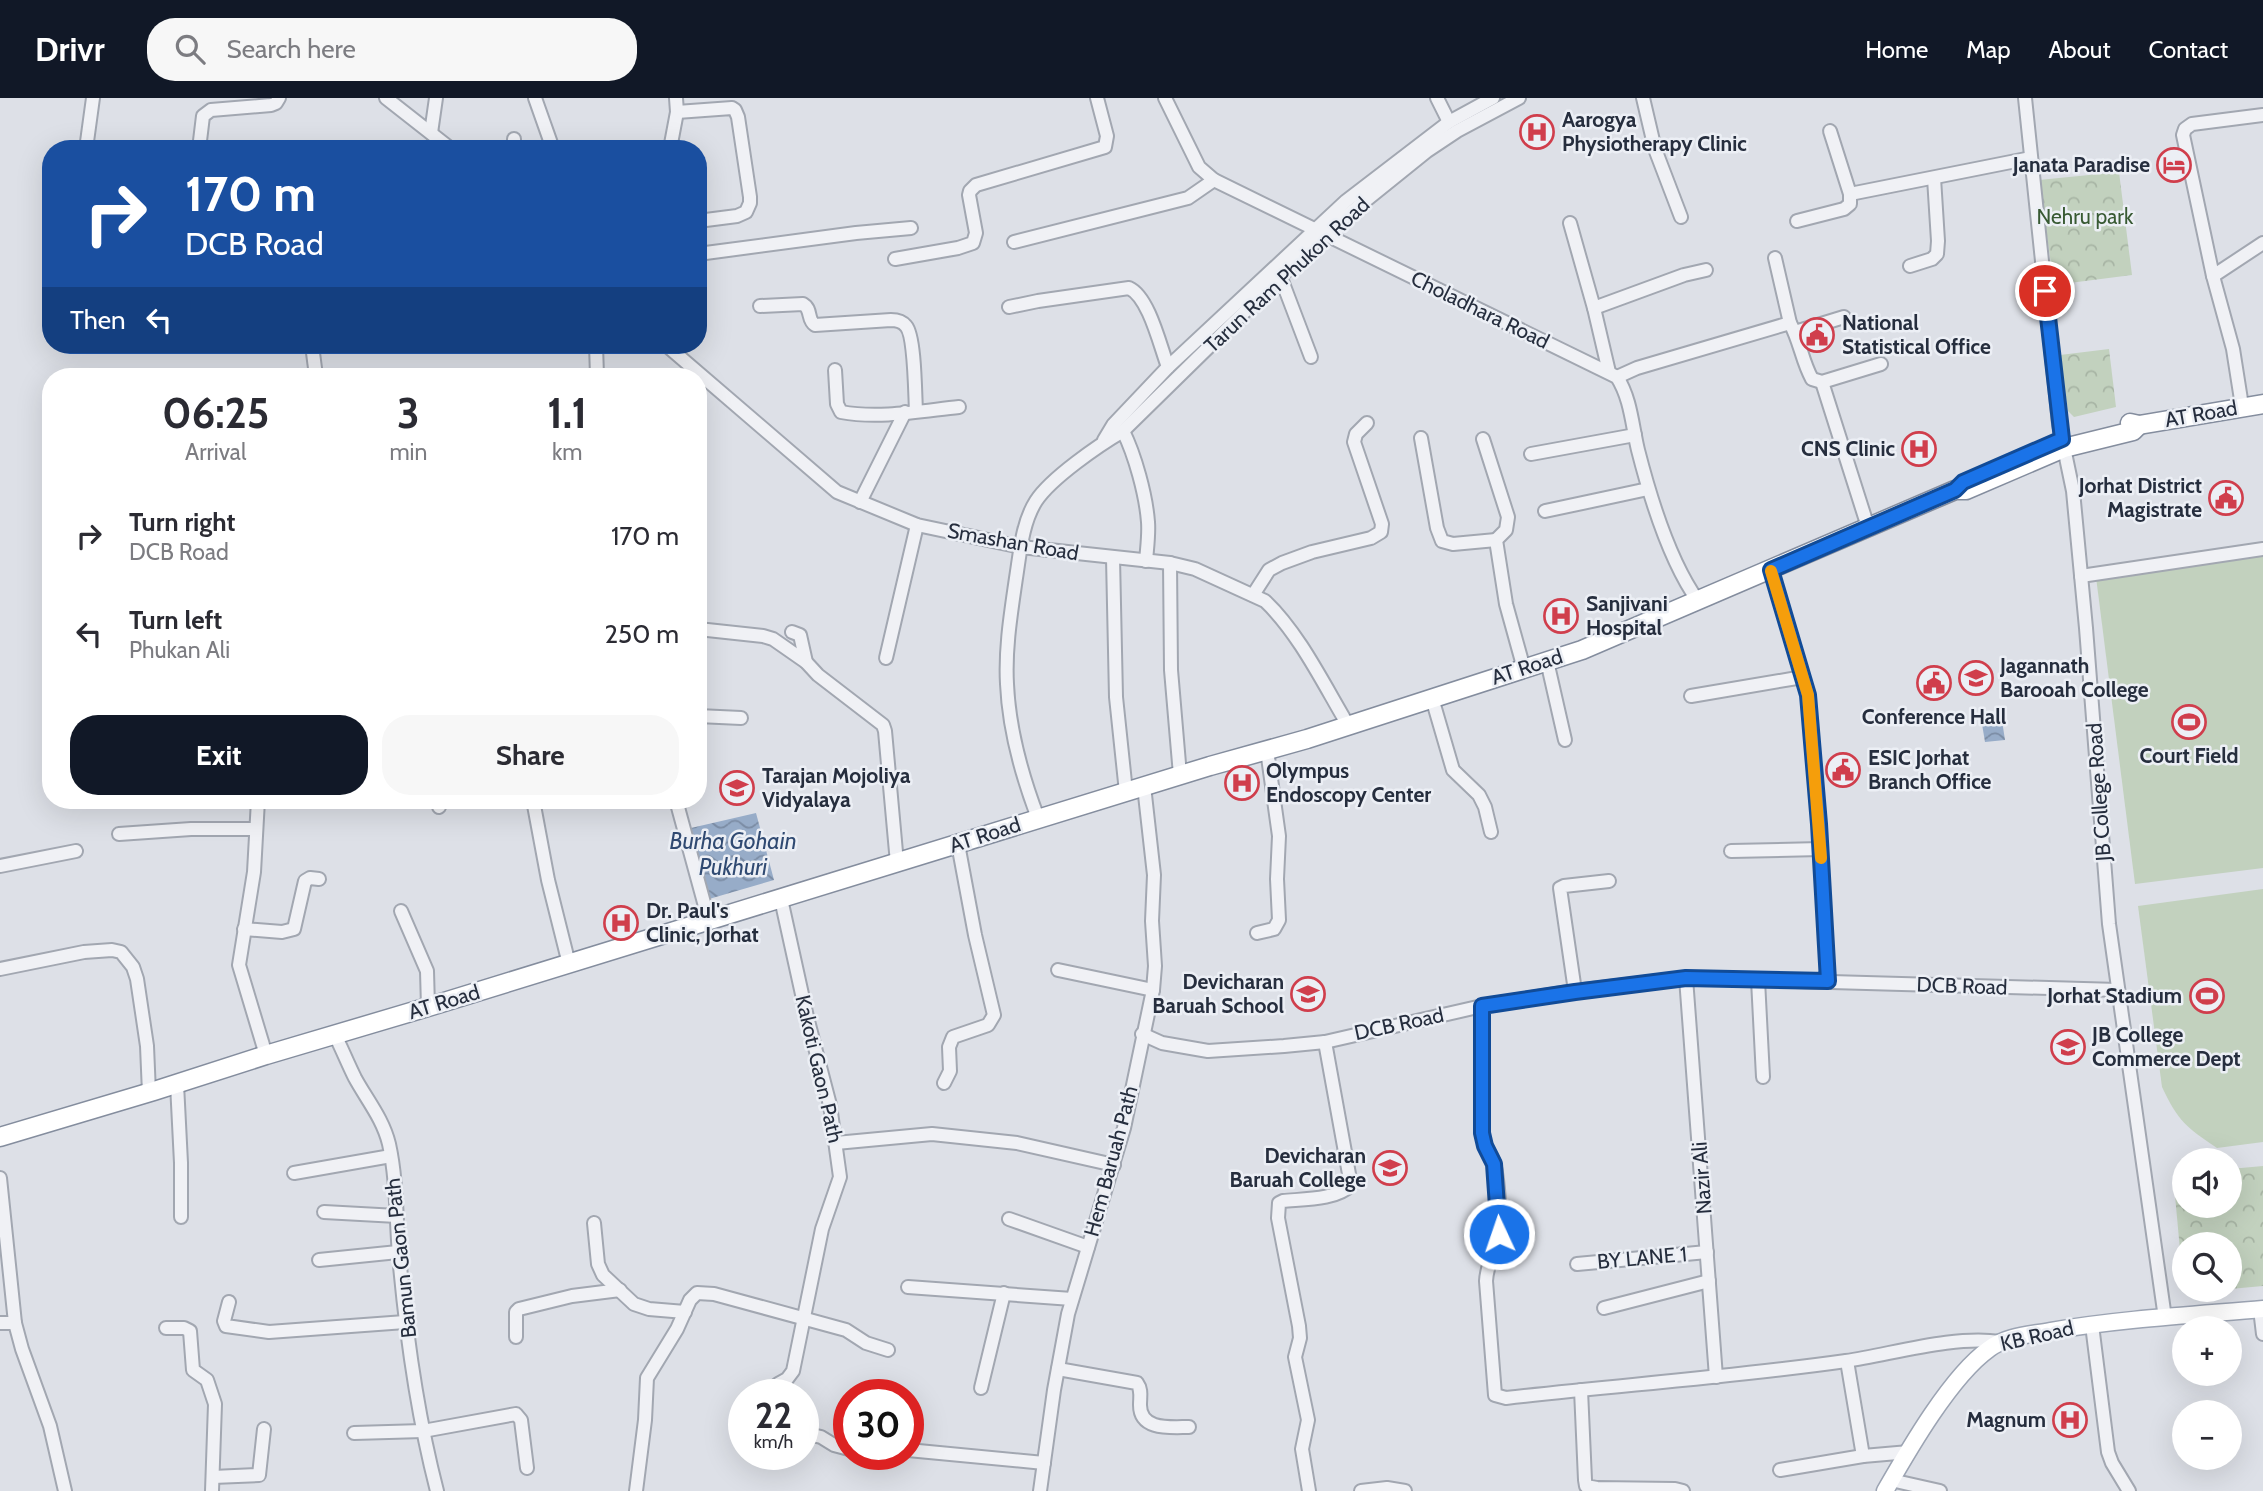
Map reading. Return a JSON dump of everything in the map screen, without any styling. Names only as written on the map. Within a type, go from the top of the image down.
[{"type":"highway","name":"AT Road","points":[[0,1137],[1267,750],[1583,650],[1955,490],[1966,490],[2063,444],[2133,431],[2139,425],[2263,404]]},
{"type":"main road","name":"KB Road","points":[[1888,1486],[1963,1373],[1988,1349],[2000,1342],[2092,1325],[2262,1309]]},
{"type":"street","points":[[87,140],[93,98]]},
{"type":"street","points":[[200,140],[205,113],[211,110],[271,105],[279,98]]},
{"type":"street","points":[[386,98],[440,140]]},
{"type":"street","points":[[431,133],[436,98]]},
{"type":"street","points":[[535,98],[549,140]]},
{"type":"street","points":[[672,140],[677,113],[676,98]]},
{"type":"street","points":[[895,259],[973,243],[976,233],[969,195],[976,185],[1105,147],[1107,136],[1097,98]]},
{"type":"street","name":"Choladhara Road","points":[[1165,98],[1199,167],[1214,180],[1613,375]]},
{"type":"street","points":[[1437,98],[1449,122]]},
{"type":"street","name":"Tarun Ram Phukon Road","points":[[1101,443],[1113,425],[1168,367],[1385,169],[1449,122],[1493,98]]},
{"type":"street","name":"Tarun Ram Phukon Road","points":[[1038,818],[1014,734],[1007,683],[1009,629],[1021,547],[1030,512],[1044,490],[1101,443],[1123,431],[1281,278],[1319,232],[1427,151],[1457,131],[1519,98]]},
{"type":"street","points":[[1643,98],[1655,149],[1681,217]]},
{"type":"street","name":"JB College Road","points":[[2025,98],[2063,444],[2073,491],[2109,924],[2165,1318]]},
{"type":"street","points":[[677,113],[732,108],[736,110],[738,117],[750,197],[748,208],[737,216],[707,220]]},
{"type":"street","points":[[2242,406],[2233,349],[2213,276],[2183,131],[2192,124],[2263,115]]},
{"type":"street","points":[[1797,221],[1848,207],[1851,200],[1830,131]]},
{"type":"street","points":[[1850,194],[2031,158]]},
{"type":"street","points":[[1910,266],[1932,259],[1937,254],[1934,178]]},
{"type":"street","points":[[1014,242],[1188,198],[1214,180]]},
{"type":"street","points":[[1570,223],[1613,375],[1629,404],[1648,489],[1670,547],[1698,601]]},
{"type":"street","points":[[707,253],[911,228]]},
{"type":"street","points":[[2213,276],[2263,243]]},
{"type":"street","points":[[1775,258],[1792,328],[1812,379],[1822,382],[1881,363]]},
{"type":"street","points":[[1594,308],[1684,275],[1706,270]]},
{"type":"street","points":[[1281,278],[1311,357]]},
{"type":"street","points":[[1009,307],[1129,288],[1136,291],[1144,301],[1168,367]]},
{"type":"street","points":[[760,306],[803,304],[808,308],[811,321],[815,325],[891,320],[905,325],[912,355],[910,412],[860,502]]},
{"type":"street","points":[[1613,375],[1844,317]]},
{"type":"street","name":"Smashan Road","points":[[676,354],[693,368]]},
{"type":"street","points":[[835,370],[837,404],[841,412],[910,412],[959,407]]},
{"type":"street","name":"Smashan Road","points":[[707,380],[837,492],[917,525],[1021,547],[1170,563],[1195,569],[1265,601],[1297,641],[1348,725]]},
{"type":"street","points":[[1822,382],[1868,527]]},
{"type":"street","points":[[1253,595],[1269,570],[1282,563],[1324,549],[1371,538],[1381,532],[1382,524],[1354,442],[1356,434],[1367,423]]},
{"type":"street","points":[[1123,431],[1132,451],[1146,508],[1146,561]]},
{"type":"street","points":[[1531,454],[1635,435]]},
{"type":"street","points":[[1421,438],[1437,528],[1442,541],[1453,544],[1496,540],[1506,530],[1508,517],[1483,439]]},
{"type":"street","points":[[1545,511],[1648,489]]},
{"type":"street","points":[[886,658],[917,525]]},
{"type":"street","points":[[1496,540],[1506,604],[1524,669]]},
{"type":"street","points":[[2081,576],[2263,549]]},
{"type":"street","name":"Hem Baruah Path","points":[[1040,1491],[1058,1369],[1072,1299],[1124,1128],[1153,990],[1155,965],[1152,921],[1154,876],[1116,697],[1113,558]]},
{"type":"street","points":[[1170,563],[1171,670],[1180,775]]},
{"type":"street","points":[[1771,570],[1808,695],[1821,849],[1828,981]]},
{"type":"street","points":[[707,630],[773,639],[806,662],[833,688],[883,725],[897,863]]},
{"type":"street","points":[[792,632],[801,638],[806,662]]},
{"type":"street","points":[[1547,661],[1565,740]]},
{"type":"street","points":[[1691,695],[1802,677]]},
{"type":"street","points":[[1432,698],[1453,770],[1479,795],[1491,832]]},
{"type":"street","points":[[707,716],[741,718]]},
{"type":"street","points":[[1257,933],[1274,929],[1279,920],[1279,836],[1267,750]]},
{"type":"street","points":[[257,809],[254,872],[239,965],[266,1055]]},
{"type":"street","points":[[535,809],[548,880],[569,964]]},
{"type":"street","points":[[678,809],[709,921]]},
{"type":"street","points":[[119,834],[191,828],[256,829]]},
{"type":"street","points":[[944,1083],[950,1071],[950,1041],[958,1035],[988,1025],[994,1015],[975,936],[958,844]]},
{"type":"street","points":[[1731,851],[1821,849]]},
{"type":"street","points":[[0,866],[76,851]]},
{"type":"street","points":[[244,929],[282,932],[294,929],[305,881],[310,878],[319,879]]},
{"type":"street","points":[[1575,992],[1560,888],[1609,881]]},
{"type":"street","name":"Kakoti Gaon Path","points":[[781,899],[807,1017],[825,1082],[840,1177],[822,1230],[793,1371],[786,1379]]},
{"type":"street","points":[[401,911],[425,967],[428,1007]]},
{"type":"street","points":[[0,969],[84,952],[121,952],[133,967],[137,979],[147,1046],[149,1093]]},
{"type":"street","points":[[1058,970],[1153,990]]},
{"type":"street","name":"DCB Road","points":[[1142,1034],[1161,1043],[1208,1051],[1325,1042],[1482,1006],[1686,978],[2118,990]]},
{"type":"street","name":"Nazir Ali","points":[[1686,978],[1716,1377]]},
{"type":"street","points":[[1758,980],[1763,1077]]},
{"type":"street","points":[[1482,1006],[1482,1133],[1494,1164],[1500,1223],[1486,1281],[1494,1391],[1499,1398],[1847,1361],[1968,1340],[2000,1342]]},
{"type":"street","name":"Bamun Gaon Path","points":[[335,1035],[357,1082],[377,1112],[391,1156],[405,1322],[423,1431],[437,1491]]},
{"type":"street","points":[[1309,1491],[1302,1449],[1308,1420],[1295,1357],[1300,1333],[1278,1207],[1283,1201],[1342,1191],[1351,1185],[1325,1042]]},
{"type":"street","points":[[177,1084],[181,1217]]},
{"type":"street","points":[[0,1130],[0,1137]]},
{"type":"street","points":[[836,1143],[932,1134],[1017,1143],[1114,1166]]},
{"type":"street","points":[[294,1173],[391,1156]]},
{"type":"street","points":[[0,1178],[15,1323],[50,1426],[65,1491]]},
{"type":"street","points":[[324,1212],[397,1216]]},
{"type":"street","points":[[1009,1219],[1088,1247]]},
{"type":"street","points":[[594,1223],[600,1269],[634,1304],[685,1312]]},
{"type":"street","points":[[319,1260],[398,1252]]},
{"type":"street","name":"BY LANE 1","points":[[1577,1264],[1707,1252]]},
{"type":"street","points":[[1604,1308],[1709,1280]]},
{"type":"street","points":[[908,1287],[1072,1299]]},
{"type":"street","points":[[516,1338],[516,1312],[519,1309],[572,1296],[620,1290]]},
{"type":"street","points":[[636,1491],[647,1378],[693,1296],[702,1292],[804,1318],[846,1330],[866,1343],[888,1350]]},
{"type":"street","points":[[981,1388],[1004,1293]]},
{"type":"street","points":[[229,1302],[224,1321],[226,1326],[269,1332],[405,1322]]},
{"type":"street","points":[[2262,1309],[2263,1334]]},
{"type":"street","points":[[0,1323],[15,1323]]},
{"type":"street","points":[[2092,1325],[2108,1452],[2129,1491]]},
{"type":"street","points":[[166,1328],[184,1328],[190,1331],[193,1370],[207,1380],[212,1395],[216,1413],[212,1491]]},
{"type":"street","points":[[1847,1361],[1863,1456]]},
{"type":"street","points":[[1058,1369],[1137,1383],[1141,1390],[1140,1413],[1146,1421],[1164,1427],[1189,1427]]},
{"type":"street","points":[[1581,1390],[1584,1479],[1587,1486],[1683,1491]]},
{"type":"street","points":[[354,1433],[423,1431],[516,1414],[521,1420],[527,1468]]},
{"type":"street","points":[[213,1477],[259,1475],[264,1429]]},
{"type":"street","points":[[924,1452],[1044,1463]]},
{"type":"street","points":[[1780,1470],[1863,1456],[1909,1452]]},
{"type":"street","points":[[1888,1486],[1940,1491]]},
{"type":"street","points":[[1361,1491],[1387,1488],[1405,1491]]},
{"type":"green space","name":"Nehru park","points":[[2119,172],[2132,275],[2054,285],[2039,180]]},
{"type":"green space","points":[[2109,349],[2116,407],[2074,417],[2068,411],[2060,355]]},
{"type":"green space","name":"Court Field","points":[[2263,556],[2263,868],[2135,884],[2096,577]]},
{"type":"green space","name":"Jorhat Stadium","points":[[2263,889],[2263,1142],[2217,1148],[2184,1122],[2173,1108],[2162,1087],[2138,906]]},
{"type":"green space","points":[[2263,1166],[2263,1286],[2242,1288],[2242,1232],[2178,1232],[2177,1218],[2242,1218],[2242,1168]]},
{"type":"water","points":[[2001,714],[2005,740],[1985,742],[1981,718]]},
{"type":"water","name":"Burha Gohain Pukhuri","points":[[756,813],[774,880],[709,899],[691,828]]},
{"type":"slow traffic","points":[[1771,571],[1808,695],[1821,858]]},
{"type":"place","name":"Aarogya Physiotherapy Clinic","points":[[1537,132]]},
{"type":"place","name":"Janata Paradise","points":[[2174,165]]},
{"type":"place","name":"National Statistical Office","points":[[1817,335]]},
{"type":"place","name":"CNS Clinic","points":[[1919,449]]},
{"type":"place","name":"Jorhat District Magistrate","points":[[2226,498]]},
{"type":"place","name":"Sanjivani Hospital","points":[[1561,616]]},
{"type":"place","name":"Jagannath Barooah College","points":[[1976,678]]},
{"type":"place","name":"Conference Hall","points":[[1934,683]]},
{"type":"place","name":"Court Field","points":[[2189,722]]},
{"type":"place","name":"ESIC Jorhat Branch Office","points":[[1843,770]]},
{"type":"place","name":"Olympus Endoscopy Center","points":[[1242,783]]},
{"type":"place","name":"Tarajan Mojoliya Vidyalaya","points":[[737,788]]},
{"type":"place","name":"Dr. Paul's Clinic, Jorhat","points":[[621,923]]},
{"type":"place","name":"Devicharan Baruah School","points":[[1308,994]]},
{"type":"place","name":"Jorhat Stadium","points":[[2207,996]]},
{"type":"place","name":"JB College Commerce Dept","points":[[2068,1047]]},
{"type":"place","name":"Devicharan Baruah College","points":[[1390,1168]]},
{"type":"place","name":"Magnum","points":[[2070,1420]]},
{"type":"route","points":[[1499,1234],[1494,1164],[1482,1133],[1482,1006],[1686,978],[1828,981],[1808,695],[1771,570],[1955,490],[1963,482],[2062,439],[2045,291]]}]
